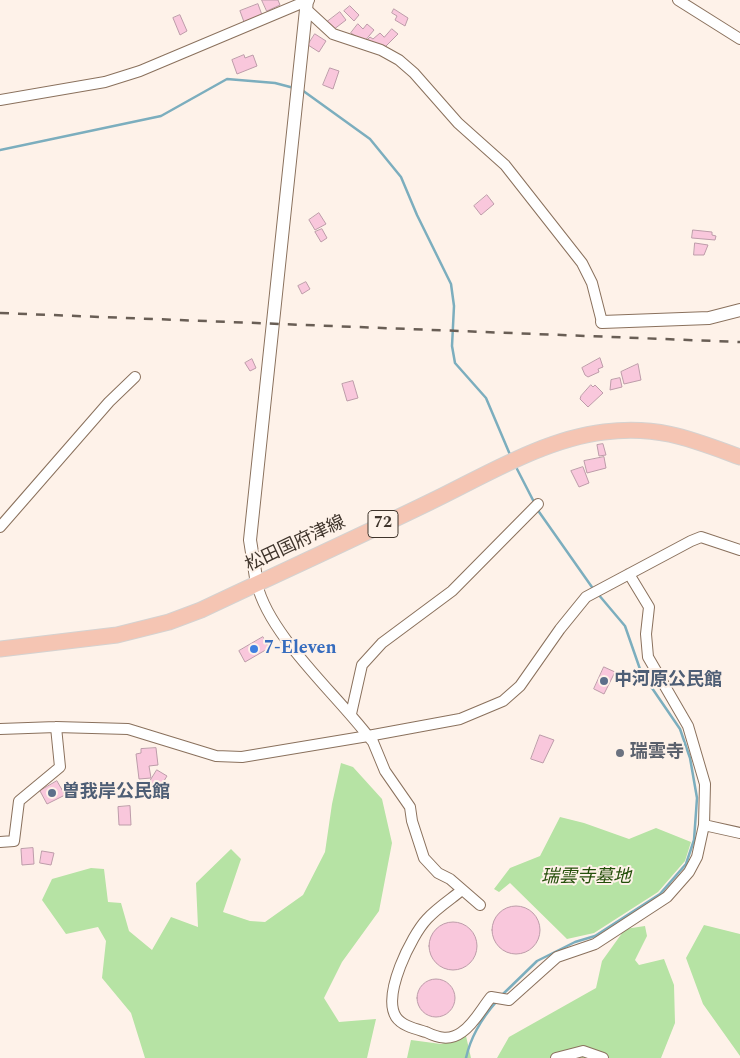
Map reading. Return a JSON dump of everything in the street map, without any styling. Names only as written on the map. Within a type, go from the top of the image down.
[{"type":"main road","name":"松田国府津線","points":[[0,649],[117,635],[146,629],[201,610],[513,462],[571,437],[605,431],[642,430],[677,434],[740,457]]},
{"type":"street","points":[[678,0],[740,39]]},
{"type":"street","points":[[308,3],[250,540],[257,584],[260,596],[271,617],[286,639],[373,742],[385,771],[410,806],[412,820],[424,858],[438,873],[480,905]]},
{"type":"street","points":[[0,100],[105,82],[140,71],[308,3]]},
{"type":"street","points":[[308,3],[333,34],[381,50],[399,60],[414,73],[458,123],[505,165],[582,263],[592,283],[602,322],[709,318],[740,310]]},
{"type":"street","points":[[0,528],[109,402],[135,377]]},
{"type":"street","points":[[351,714],[362,665],[382,643],[452,591],[536,506]]},
{"type":"street","points":[[0,729],[56,727],[128,728],[216,756],[242,756],[460,719],[503,701],[520,686],[560,629],[593,592],[701,536],[740,550]]},
{"type":"street","points":[[462,890],[421,926],[401,964],[395,982],[393,1009],[400,1022],[439,1038],[460,1034],[491,997],[509,1000],[557,957],[595,944],[667,897],[689,872],[697,857],[704,825],[705,784],[688,726],[648,657],[646,639],[649,607],[629,574]]},
{"type":"street","points":[[0,842],[14,841],[19,800],[60,767],[56,727]]},
{"type":"street","points":[[704,825],[740,833]]},
{"type":"street","points":[[556,1058],[583,1052],[603,1058]]},
{"type":"green space","points":[[341,763],[353,767],[382,799],[392,843],[379,911],[342,962],[324,998],[339,1022],[376,1019],[367,1058],[145,1058],[131,1013],[102,978],[106,941],[98,927],[66,934],[42,900],[52,879],[91,868],[104,869],[108,902],[121,903],[129,931],[152,950],[171,917],[198,927],[196,883],[231,849],[241,859],[223,912],[250,921],[265,922],[303,895],[325,852],[332,804]]},
{"type":"green space","name":"瑞雲寺墓地","points":[[560,817],[584,823],[629,839],[656,828],[691,842],[685,861],[658,892],[594,933],[567,939],[510,883],[499,892],[494,889],[510,868],[540,856]]},
{"type":"green space","points":[[704,925],[740,934],[740,1056],[703,1004],[686,958]]},
{"type":"green space","points":[[645,926],[647,936],[635,960],[639,965],[664,959],[674,985],[675,1023],[661,1058],[497,1058],[509,1037],[596,988],[602,961],[625,929]]},
{"type":"green space","points":[[466,1036],[471,1058],[407,1058],[411,1040],[441,1044]]},
{"type":"building","points":[[262,0],[278,0],[280,5],[267,11]]},
{"type":"building","points":[[258,4],[262,15],[244,22],[240,11]]},
{"type":"building","points":[[350,6],[359,15],[354,21],[344,11]]},
{"type":"building","points":[[394,9],[408,18],[405,26],[395,20],[397,16],[392,13]]},
{"type":"building","points":[[340,12],[346,20],[333,30],[327,22]]},
{"type":"building","points":[[180,15],[187,31],[180,35],[173,18]]},
{"type":"building","points":[[358,24],[363,29],[367,24],[374,30],[364,42],[351,33]]},
{"type":"building","points":[[392,29],[398,34],[383,49],[363,44],[370,37],[373,39],[380,33],[384,37]]},
{"type":"building","points":[[315,34],[326,41],[319,52],[308,45]]},
{"type":"building","points":[[244,55],[245,58],[253,55],[257,66],[237,74],[232,60]]},
{"type":"building","points":[[330,68],[339,71],[333,89],[323,85]]},
{"type":"building","points":[[487,195],[494,204],[481,215],[474,206]]},
{"type":"building","points":[[319,213],[326,224],[315,230],[309,220]]},
{"type":"building","points":[[322,229],[327,238],[321,242],[315,232]]},
{"type":"building","points":[[693,230],[712,232],[712,235],[716,236],[715,240],[692,238]]},
{"type":"building","points":[[695,243],[708,245],[704,255],[694,255]]},
{"type":"building","points":[[306,282],[310,289],[302,294],[298,286]]},
{"type":"building","points":[[600,358],[603,367],[598,369],[599,372],[588,377],[585,375],[582,368]]},
{"type":"building","points":[[252,359],[256,368],[250,371],[245,363]]},
{"type":"building","points":[[638,364],[641,380],[624,384],[621,372]]},
{"type":"building","points":[[620,378],[622,387],[610,390],[611,380]]},
{"type":"building","points":[[353,381],[358,398],[347,401],[342,384]]},
{"type":"building","points":[[591,385],[593,387],[595,385],[603,393],[588,407],[580,399]]},
{"type":"building","points":[[603,444],[606,455],[599,456],[597,445]]},
{"type":"building","points":[[604,457],[606,468],[587,473],[584,461]]},
{"type":"building","points":[[583,467],[589,483],[579,487],[571,471]]},
{"type":"building","name":"7-Eleven","points":[[263,637],[269,648],[245,662],[239,651]]},
{"type":"building","name":"中河原公民館","points":[[604,667],[615,672],[604,694],[594,689]]},
{"type":"building","points":[[540,735],[554,740],[543,763],[531,759]]},
{"type":"building","points":[[156,748],[158,765],[149,766],[151,778],[139,779],[136,754],[141,753],[141,749]]},
{"type":"building","points":[[157,770],[167,776],[159,789],[149,783]]},
{"type":"building","name":"曽我岸公民館","points":[[57,781],[65,795],[47,804],[40,791]]},
{"type":"building","points":[[130,806],[131,825],[119,825],[118,807]]},
{"type":"building","points":[[33,848],[34,864],[22,865],[21,849]]},
{"type":"building","points":[[42,851],[54,853],[51,865],[40,863]]},
{"type":"building","points":[[511,906],[521,906],[533,913],[540,925],[540,935],[533,947],[521,954],[511,954],[503,950],[496,943],[492,935],[492,925],[496,917],[503,910]]},
{"type":"building","points":[[448,922],[458,922],[470,929],[477,941],[477,951],[470,963],[458,970],[448,970],[440,966],[433,959],[429,951],[429,941],[433,933],[440,926]]},
{"type":"building","points":[[436,979],[450,984],[455,998],[450,1012],[436,1017],[422,1012],[417,998],[422,984]]},
{"type":"waterway","points":[[0,150],[161,116],[227,79],[275,83],[294,88]]},
{"type":"waterway","points":[[302,90],[370,139],[401,177],[417,215],[451,284],[454,306],[452,346],[455,363],[486,398],[511,457]]},
{"type":"waterway","points":[[516,467],[535,504]]},
{"type":"waterway","points":[[537,509],[594,590]]},
{"type":"waterway","points":[[501,996],[537,961],[575,942],[595,936],[660,894],[686,864],[694,840],[697,798],[690,758],[680,729],[641,672],[625,626],[598,594]]},
{"type":"waterway","points":[[466,1058],[478,1027],[497,1001]]},
{"type":"railway","points":[[0,313],[740,342]]},
{"type":"place","name":"7-Eleven","points":[[254,649]]},
{"type":"place","name":"中河原公民館","points":[[604,681]]},
{"type":"place","name":"瑞雲寺","points":[[620,753]]},
{"type":"place","name":"曽我岸公民館","points":[[52,793]]}]
